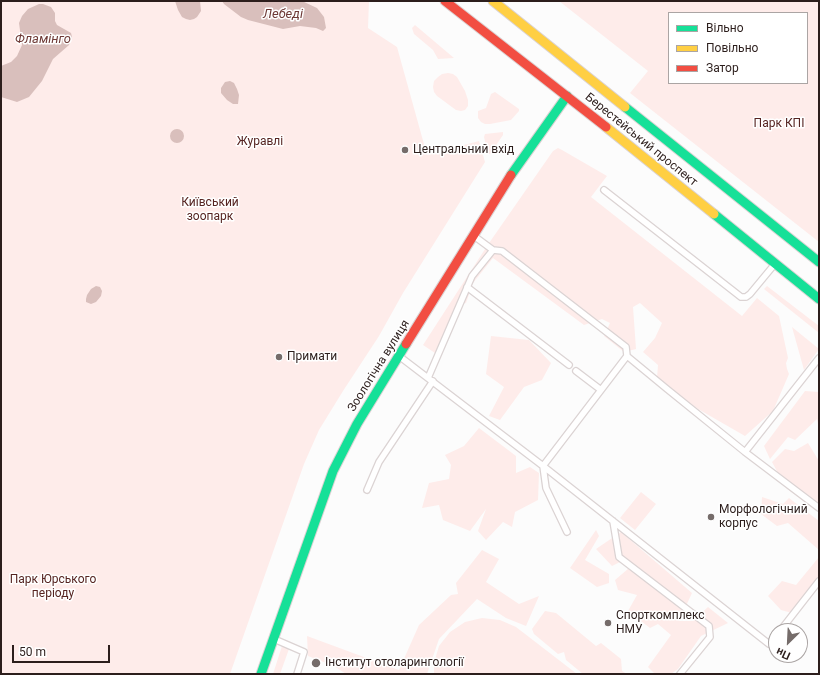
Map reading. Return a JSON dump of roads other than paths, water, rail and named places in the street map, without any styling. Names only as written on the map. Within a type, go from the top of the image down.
[{"type":"main road","name":"Берестейський проспект","points":[[445,1],[647,159],[819,299]]},
{"type":"main road","name":"Берестейський проспект","points":[[493,1],[819,262]]},
{"type":"main road","name":"Зоологічна вулиця","points":[[261,674],[333,471],[357,424],[512,174],[567,96]]},
{"type":"lane","points":[[604,190],[741,297],[746,297],[750,294],[775,264]]},
{"type":"lane","points":[[474,236],[492,250],[502,251],[626,347],[627,356],[543,466],[546,488],[567,532]]},
{"type":"lane","points":[[368,490],[379,462],[431,380],[472,276],[492,250]]},
{"type":"lane","points":[[467,287],[569,365]]},
{"type":"lane","points":[[399,355],[768,643]]},
{"type":"lane","points":[[627,356],[745,452],[819,508]]},
{"type":"lane","points":[[745,452],[819,358]]},
{"type":"lane","points":[[576,371],[601,390]]},
{"type":"lane","points":[[613,521],[619,557],[709,626],[710,637],[680,674]]},
{"type":"lane","points":[[786,623],[819,581]]},
{"type":"lane","points":[[274,638],[304,652],[296,674]]},
{"type":"water","points":[[175,1],[200,1],[201,11],[194,19],[186,19],[182,17]]},
{"type":"water","name":"Лебеді","points":[[222,1],[302,1],[317,8],[324,17],[326,28],[323,31],[316,28],[300,26],[283,29],[248,20],[241,17]]},
{"type":"water","name":"Фламінго","points":[[39,4],[51,7],[55,13],[55,21],[57,25],[71,33],[72,37],[69,45],[53,59],[42,81],[29,97],[17,102],[1,97],[1,66],[11,62],[17,56],[22,45],[19,23],[22,16],[28,9]]},
{"type":"water","points":[[230,81],[234,83],[237,89],[239,95],[238,104],[233,104],[221,93],[221,88],[225,82]]},
{"type":"water","points":[[177,129],[182,131],[184,136],[182,141],[177,143],[172,141],[170,136],[172,131]]},
{"type":"water","points":[[96,286],[100,287],[102,291],[101,296],[96,302],[91,304],[86,302],[87,295],[91,289]]},
{"type":"place","name":"Центральний вхід","points":[[405,150]]},
{"type":"place","name":"Примати","points":[[279,357]]},
{"type":"place","name":"Морфологічний корпус","points":[[711,517]]},
{"type":"place","name":"Спорткомплекс НМУ","points":[[608,623]]},
{"type":"place","name":"Інститут отоларингології","points":[[316,663]]},
{"type":"park label","name":"Парк КПІ","points":[[779,124]]},
{"type":"park label","name":"Журавлі","points":[[260,142]]},
{"type":"park label","name":"Київський зоопарк","points":[[210,210]]},
{"type":"park label","name":"Парк Юрського періоду","points":[[53,587]]}]
